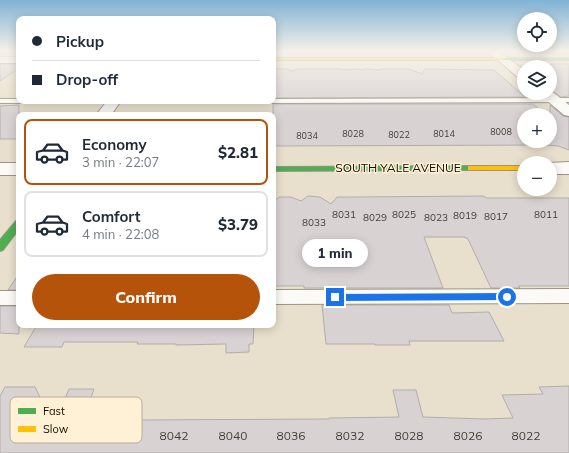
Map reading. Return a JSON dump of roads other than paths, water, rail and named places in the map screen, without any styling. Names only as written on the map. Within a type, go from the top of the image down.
[{"type":"street","points":[[553,100],[569,112]]},
{"type":"street","points":[[105,112],[112,104]]},
{"type":"street","name":"SOUTH YALE AVENUE","points":[[276,169],[517,168]]},
{"type":"street","points":[[557,168],[569,168]]},
{"type":"street","points":[[0,169],[16,169]]},
{"type":"street","points":[[0,247],[16,227]]},
{"type":"lane","points":[[276,101],[517,97]]},
{"type":"lane","points":[[557,98],[569,100]]},
{"type":"lane","points":[[0,101],[16,101]]},
{"type":"lane","points":[[276,298],[569,296]]},
{"type":"lane","points":[[0,298],[16,298]]}]
